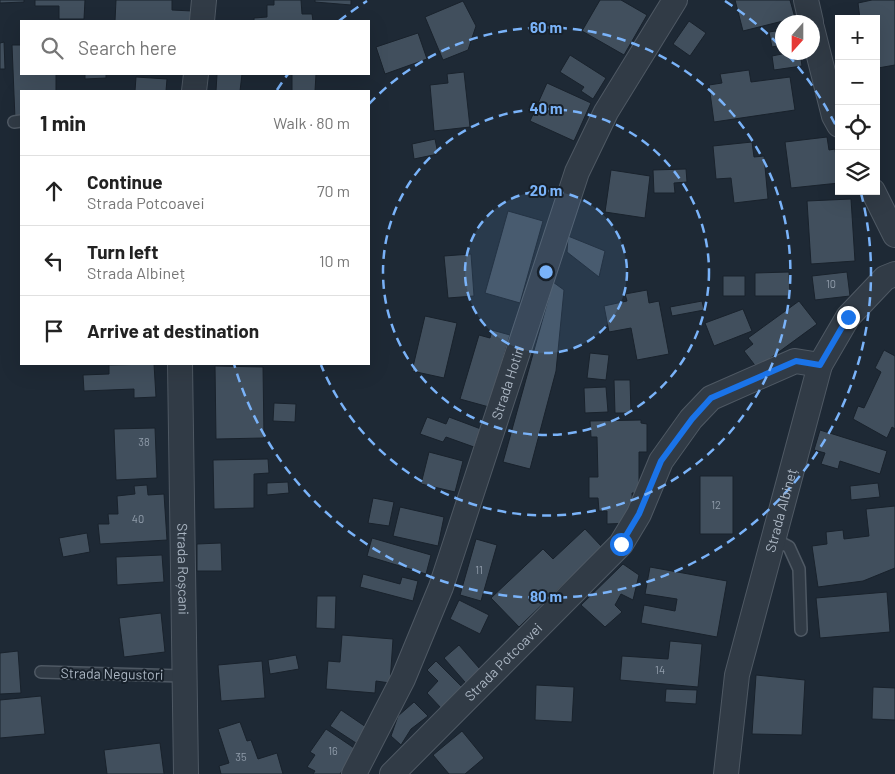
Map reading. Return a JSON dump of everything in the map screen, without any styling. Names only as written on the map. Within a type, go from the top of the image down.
[{"type":"street","points":[[202,20],[204,0]]},
{"type":"street","name":"Strada Hotin","points":[[354,774],[403,679],[441,587],[577,172],[606,112],[675,0]]},
{"type":"street","points":[[806,0],[809,15]]},
{"type":"street","points":[[820,60],[835,118]]},
{"type":"street","points":[[194,90],[196,75]]},
{"type":"street","points":[[875,195],[895,235]]},
{"type":"street","name":"Strada Albineț","points":[[726,774],[737,676],[820,365],[848,317],[885,278],[895,274]]},
{"type":"street","name":"Strada Potcoavei","points":[[392,774],[621,544],[639,514],[661,461],[692,419],[711,398],[796,361],[820,365]]},
{"type":"street","name":"Strada Roșcani","points":[[180,365],[183,676],[186,774]]},
{"type":"lane","points":[[774,539],[789,547],[799,569],[802,630]]},
{"type":"lane","name":"Strada Negustori","points":[[42,672],[183,676]]},
{"type":"building","points":[[0,0],[24,0],[24,2],[0,3]]},
{"type":"building","points":[[35,0],[85,0],[84,19],[59,19],[59,6],[35,6]]},
{"type":"building","points":[[116,0],[172,0],[172,10],[192,11],[191,20],[115,20]]},
{"type":"building","points":[[274,0],[301,0],[302,14],[312,14],[313,20],[254,20],[254,18],[267,17],[267,5],[274,5]]},
{"type":"building","points":[[315,0],[351,0],[351,5],[315,2]]},
{"type":"building","points":[[600,0],[621,0],[647,15],[624,55],[582,31]]},
{"type":"building","points":[[735,0],[790,0],[794,15],[775,15],[775,23],[743,31]]},
{"type":"building","points":[[872,0],[895,0],[895,65],[880,68],[880,15],[860,15],[858,3]]},
{"type":"building","points":[[463,1],[476,26],[468,50],[443,60],[425,17]]},
{"type":"building","points":[[689,21],[706,33],[690,56],[673,44]]},
{"type":"building","points":[[775,31],[775,46],[772,47],[769,32]]},
{"type":"building","points":[[418,33],[427,59],[385,74],[376,47]]},
{"type":"building","points":[[4,42],[5,69],[0,69],[0,43]]},
{"type":"building","points":[[12,45],[20,45],[20,75],[56,75],[56,90],[20,90],[20,118],[15,119]]},
{"type":"building","points":[[570,55],[606,78],[593,99],[581,91],[584,87],[560,72]]},
{"type":"building","points":[[775,55],[775,60],[801,60],[802,66],[774,70],[772,56]]},
{"type":"building","points":[[749,70],[751,82],[790,77],[795,110],[714,122],[709,85],[722,83],[720,74]]},
{"type":"building","points":[[464,72],[470,127],[434,131],[430,85],[448,83],[447,74]]},
{"type":"building","points":[[85,75],[106,75],[106,78],[85,79]]},
{"type":"building","points":[[217,75],[242,75],[240,90],[216,90]]},
{"type":"building","points":[[292,75],[316,75],[315,90],[292,90]]},
{"type":"building","points":[[136,77],[167,79],[166,90],[135,90]]},
{"type":"building","points":[[547,83],[591,103],[574,141],[530,121]]},
{"type":"building","points":[[827,137],[829,150],[835,149],[835,183],[791,188],[785,142]]},
{"type":"building","points":[[435,139],[438,154],[414,159],[412,144]]},
{"type":"building","points":[[752,142],[754,157],[764,156],[768,199],[734,203],[731,178],[716,179],[713,146]]},
{"type":"building","points":[[686,169],[687,182],[674,183],[675,193],[654,193],[653,170]]},
{"type":"building","points":[[611,170],[650,176],[645,218],[605,212]]},
{"type":"building","points":[[851,199],[855,261],[811,264],[807,201]]},
{"type":"building","points":[[508,211],[543,221],[520,303],[485,293]]},
{"type":"building","points":[[568,236],[605,251],[599,277],[567,252]]},
{"type":"building","points":[[471,254],[474,296],[448,298],[444,256]]},
{"type":"building","points":[[789,272],[790,296],[755,296],[755,273]]},
{"type":"building","points":[[847,272],[850,296],[815,300],[812,276]]},
{"type":"building","points":[[723,276],[745,276],[745,296],[723,296]]},
{"type":"building","points":[[553,282],[564,290],[556,371],[530,469],[503,462]]},
{"type":"building","points":[[647,290],[649,303],[659,301],[669,354],[637,360],[631,328],[609,332],[604,306],[627,301],[625,294]]},
{"type":"building","points":[[702,301],[704,310],[672,316],[670,307]]},
{"type":"building","points":[[799,301],[817,324],[757,368],[744,351],[753,344],[748,338]]},
{"type":"building","points":[[743,309],[752,331],[714,346],[705,323]]},
{"type":"building","points":[[425,316],[457,323],[444,378],[412,371]]},
{"type":"building","points":[[492,330],[510,335],[489,407],[460,399],[479,335],[490,338]]},
{"type":"building","points":[[884,350],[895,356],[895,429],[892,427],[887,438],[853,419],[858,406],[864,408],[881,372],[875,368]]},
{"type":"building","points":[[590,353],[609,355],[606,380],[587,378]]},
{"type":"building","points":[[109,365],[154,365],[156,397],[134,398],[134,389],[84,391],[83,375],[109,374]]},
{"type":"building","points":[[215,366],[263,367],[264,438],[216,439]]},
{"type":"building","points":[[614,380],[630,380],[631,413],[615,413]]},
{"type":"building","points":[[606,387],[608,412],[585,413],[584,388]]},
{"type":"building","points":[[274,403],[296,404],[295,422],[273,421]]},
{"type":"building","points":[[427,417],[446,424],[449,417],[481,429],[474,447],[446,437],[443,442],[420,434]]},
{"type":"building","points":[[641,420],[641,423],[647,424],[647,452],[639,452],[639,493],[632,493],[633,523],[607,524],[607,511],[599,511],[598,498],[589,498],[589,477],[598,477],[597,437],[591,437],[590,421]]},
{"type":"building","points":[[155,428],[157,478],[116,480],[114,429]]},
{"type":"building","points":[[820,430],[887,451],[880,474],[840,461],[838,469],[821,464],[825,453],[814,450]]},
{"type":"building","points":[[429,452],[463,461],[455,492],[421,484]]},
{"type":"building","points":[[268,459],[269,473],[254,474],[254,508],[214,509],[213,460]]},
{"type":"building","points":[[700,476],[733,476],[733,534],[700,534]]},
{"type":"building","points":[[288,482],[289,493],[267,495],[267,483]]},
{"type":"building","points":[[878,483],[880,497],[851,500],[850,486]]},
{"type":"building","points":[[147,485],[148,495],[164,494],[167,540],[100,544],[98,524],[109,524],[108,514],[118,514],[117,496],[135,494],[134,486]]},
{"type":"building","points":[[373,498],[394,502],[389,526],[368,523]]},
{"type":"building","points":[[895,506],[895,568],[863,581],[818,587],[812,546],[827,544],[826,532],[843,530],[844,539],[869,536],[866,509]]},
{"type":"building","points":[[400,507],[444,517],[438,546],[393,536]]},
{"type":"building","points":[[585,529],[602,547],[519,627],[491,598],[543,549],[553,559]]},
{"type":"building","points":[[87,533],[90,552],[63,557],[59,538]]},
{"type":"building","points":[[372,538],[431,555],[426,574],[367,556]]},
{"type":"building","points":[[476,539],[497,545],[481,601],[460,595]]},
{"type":"building","points":[[221,543],[222,571],[197,571],[197,544]]},
{"type":"building","points":[[162,555],[164,582],[117,585],[116,557]]},
{"type":"building","points":[[623,564],[639,575],[633,600],[621,594],[615,605],[622,612],[605,627],[581,605]]},
{"type":"building","points":[[650,567],[727,581],[717,637],[641,623],[644,605],[675,611],[677,599],[645,594]]},
{"type":"building","points":[[363,574],[400,584],[402,577],[418,581],[413,601],[360,587]]},
{"type":"building","points":[[887,592],[890,632],[820,638],[816,598]]},
{"type":"building","points":[[317,596],[336,596],[335,629],[316,628]]},
{"type":"building","points":[[459,600],[489,615],[480,634],[450,619]]},
{"type":"building","points":[[161,613],[165,652],[124,657],[119,618]]},
{"type":"building","points":[[342,635],[393,639],[390,683],[376,681],[375,693],[326,689],[328,661],[340,662]]},
{"type":"building","points":[[670,641],[702,644],[698,687],[620,680],[622,656],[668,659]]},
{"type":"building","points":[[459,645],[486,676],[471,689],[444,658]]},
{"type":"building","points":[[18,651],[21,693],[0,694],[0,653]]},
{"type":"building","points":[[296,655],[299,669],[270,674],[268,660]]},
{"type":"building","points":[[262,661],[265,698],[221,701],[218,665]]},
{"type":"building","points":[[436,661],[463,688],[441,708],[427,693],[438,681],[427,670]]},
{"type":"building","points":[[756,675],[805,680],[802,735],[752,734]]},
{"type":"building","points":[[536,685],[574,687],[572,722],[535,720]]},
{"type":"building","points":[[873,687],[895,688],[895,720],[872,719]]},
{"type":"building","points":[[666,689],[697,690],[696,704],[665,702]]},
{"type":"building","points":[[41,696],[45,734],[0,738],[0,700]]},
{"type":"building","points":[[414,702],[428,716],[411,729],[401,745],[391,736],[398,716]]},
{"type":"building","points":[[341,710],[366,727],[356,743],[330,726]]},
{"type":"building","points":[[240,722],[247,741],[251,740],[258,759],[277,753],[283,774],[221,774],[219,766],[229,763],[218,729]]},
{"type":"building","points":[[326,729],[357,750],[340,774],[313,774],[315,771],[307,767],[315,755],[310,752]]},
{"type":"building","points":[[462,731],[484,758],[465,774],[449,774],[433,755]]},
{"type":"building","points":[[160,743],[164,774],[107,774],[104,750]]},
{"type":"route","points":[[621,544],[639,514],[661,461],[692,419],[711,398],[796,361],[820,365],[848,317]]}]
